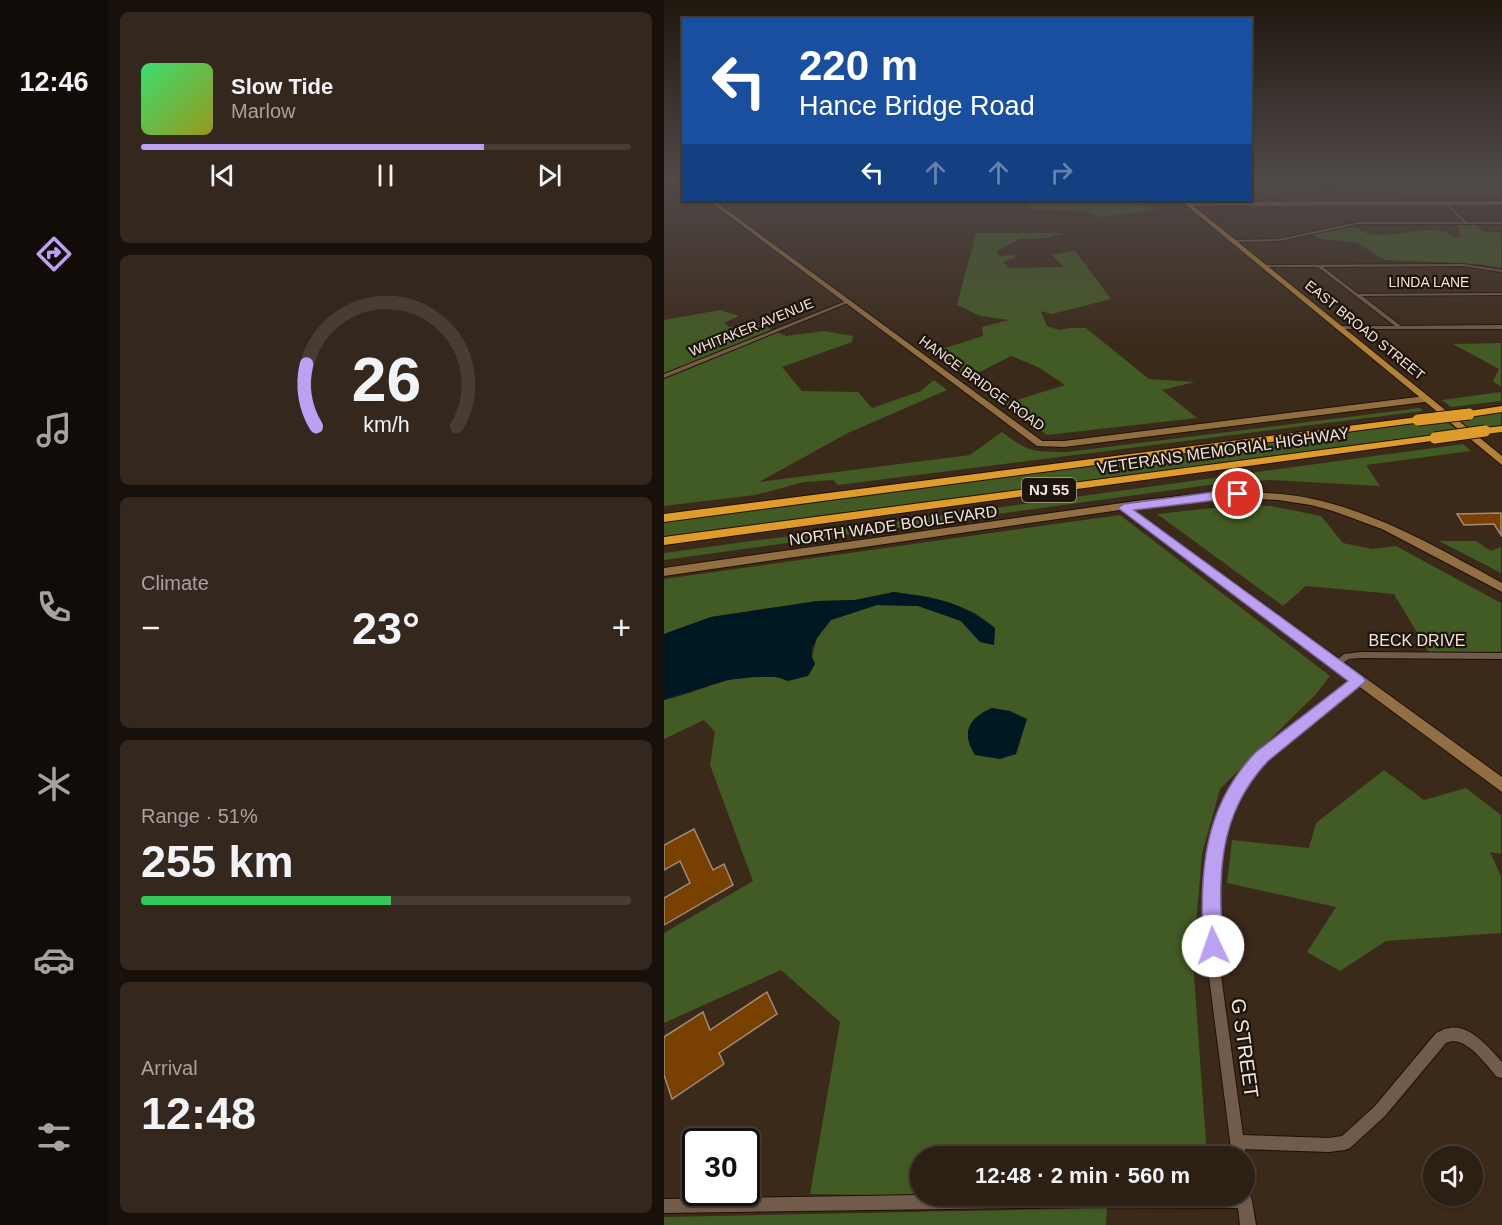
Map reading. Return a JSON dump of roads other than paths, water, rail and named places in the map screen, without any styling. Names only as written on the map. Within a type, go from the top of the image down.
[{"type":"highway","name":"VETERANS MEMORIAL HIGHWAY","points":[[664,518],[1501,410]]},
{"type":"highway","name":"VETERANS MEMORIAL HIGHWAY","points":[[664,541],[1501,429]]},
{"type":"main road","name":"EAST BROAD STREET","points":[[1228,237],[1501,462]]},
{"type":"street","name":"HANCE BRIDGE ROAD","points":[[760,237],[1040,444],[1064,444],[1425,399]]},
{"type":"street","points":[[1233,241],[1279,240],[1292,237]]},
{"type":"street","points":[[1264,266],[1463,265],[1501,272]]},
{"type":"street","points":[[1319,266],[1399,327]]},
{"type":"street","name":"LINDA LANE","points":[[1356,295],[1501,294]]},
{"type":"street","name":"WHITAKER AVENUE","points":[[664,376],[848,302]]},
{"type":"street","points":[[1338,328],[1501,327]]},
{"type":"street","name":"NORTH WADE BOULEVARD","points":[[664,572],[1230,495],[1272,496],[1311,502],[1373,522],[1501,588]]},
{"type":"street","points":[[1124,508],[1501,786]]},
{"type":"street","name":"BECK DRIVE","points":[[1336,664],[1347,656],[1360,655],[1501,656]]},
{"type":"street","name":"G STREET","points":[[1238,1146],[1213,961],[1210,897],[1213,855],[1228,804],[1250,769],[1277,743],[1358,681]]},
{"type":"street","points":[[1255,1148],[1345,1143],[1380,1111],[1441,1038],[1451,1033],[1473,1043],[1501,1072]]},
{"type":"street","points":[[664,1206],[910,1203]]},
{"type":"street","points":[[1245,1206],[1248,1225]]},
{"type":"water","points":[[894,592],[948,602],[971,612],[995,628],[994,645],[980,642],[961,621],[918,606],[877,605],[831,620],[812,648],[815,664],[808,676],[788,681],[778,677],[727,680],[664,700],[664,634],[711,617],[818,601],[855,600]]},
{"type":"water","points":[[992,708],[1010,711],[1027,719],[1016,754],[1000,759],[975,755],[968,740],[969,727],[977,716]]}]
